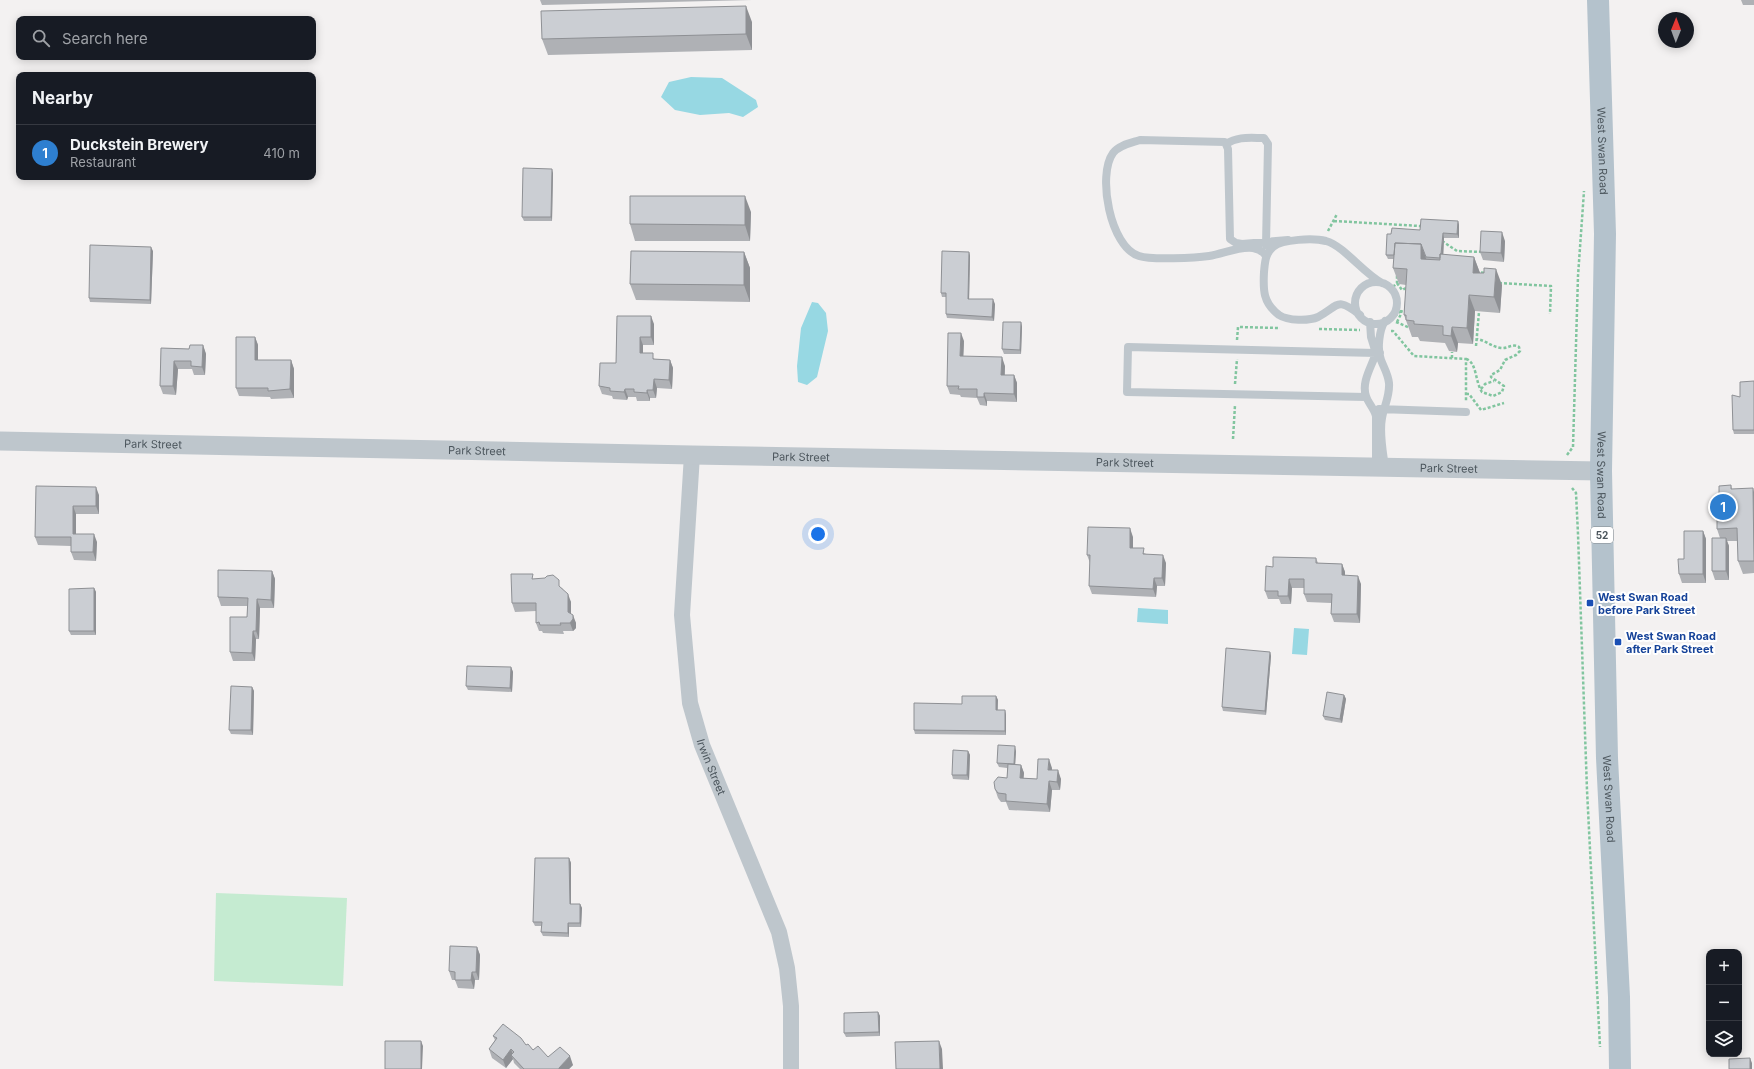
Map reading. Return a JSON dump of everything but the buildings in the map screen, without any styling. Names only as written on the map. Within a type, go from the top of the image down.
[{"type":"main road","name":"West Swan Road","points":[[1598,0],[1604,234],[1601,471],[1607,758],[1619,997],[1620,1069]]},
{"type":"street","name":"Park Street","points":[[0,441],[1601,471]]},
{"type":"street","name":"Irwin Street","points":[[692,455],[682,615],[690,703],[702,745],[779,932],[787,968],[791,1006],[791,1069]]},
{"type":"lane","points":[[1226,144],[1242,137],[1264,138],[1267,140],[1267,241],[1263,289],[1272,309],[1281,317],[1295,319],[1313,318],[1333,306],[1341,305],[1350,307],[1370,322],[1391,320]]},
{"type":"lane","points":[[1266,256],[1258,249],[1249,248],[1208,256],[1139,256],[1128,251],[1121,243],[1111,216],[1107,170],[1109,160],[1114,152],[1119,148],[1140,140],[1221,141],[1226,144],[1228,149],[1230,239],[1236,243],[1288,240],[1326,241],[1337,247],[1369,275],[1382,283],[1394,286],[1397,305],[1395,312],[1391,320],[1381,328],[1378,353],[1365,382],[1364,388],[1366,397],[1374,409],[1381,467]]},
{"type":"lane","points":[[1266,256],[1273,247],[1288,240]]},
{"type":"lane","points":[[1360,315],[1356,307],[1358,293],[1368,284],[1382,283]]},
{"type":"lane","points":[[1370,322],[1371,337],[1387,371],[1389,381],[1388,399],[1381,426],[1381,467]]},
{"type":"lane","points":[[1366,397],[1127,392],[1128,347],[1378,353]]},
{"type":"lane","points":[[1374,409],[1466,412]]},
{"type":"path","points":[[1321,241],[1334,221],[1336,214]]},
{"type":"path","points":[[1334,221],[1420,226],[1427,230]]},
{"type":"path","points":[[1439,239],[1457,251],[1484,252]]},
{"type":"path","points":[[1397,267],[1394,286],[1402,290],[1413,285]]},
{"type":"path","points":[[1474,272],[1494,273]]},
{"type":"path","points":[[1494,283],[1551,286],[1550,314]]},
{"type":"path","points":[[1391,320],[1400,316],[1402,310]]},
{"type":"path","points":[[1476,346],[1479,312]]},
{"type":"path","points":[[1391,320],[1410,328]]},
{"type":"path","points":[[1466,359],[1470,360],[1473,364],[1475,376],[1481,389],[1489,396],[1495,396],[1502,392],[1504,386],[1491,378],[1492,373],[1500,370],[1505,360],[1516,355],[1520,348],[1516,345],[1506,348],[1499,348],[1486,341],[1477,339]]},
{"type":"path","points":[[1452,352],[1452,358]]},
{"type":"path","points":[[1481,389],[1485,384],[1494,381]]},
{"type":"path","points":[[1466,394],[1469,394],[1481,410],[1504,403]]},
{"type":"green space","points":[[216,893],[347,898],[343,986],[214,981]]},
{"type":"water","points":[[691,77],[722,78],[756,100],[758,107],[743,117],[729,113],[700,115],[675,110],[661,97],[669,82]]},
{"type":"water","points":[[812,302],[818,303],[826,313],[828,331],[817,377],[807,385],[798,382],[797,366],[801,328]]},
{"type":"water","points":[[1138,608],[1168,610],[1168,624],[1137,622]]},
{"type":"water","points":[[1294,628],[1309,629],[1307,655],[1292,654]]},
{"type":"place","name":"Duckstein Brewery","points":[[1723,507]]},
{"type":"place","name":"West Swan Road before Park Street","points":[[1590,603]]},
{"type":"place","name":"West Swan Road after Park Street","points":[[1618,642]]}]
